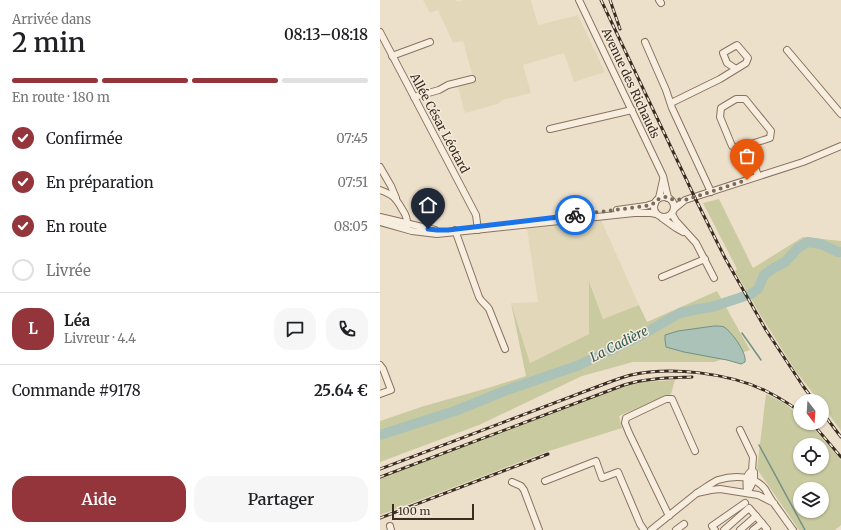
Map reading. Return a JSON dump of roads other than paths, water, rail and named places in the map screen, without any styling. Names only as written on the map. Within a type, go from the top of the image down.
[{"type":"street","name":"Avenue des Richauds","points":[[580,0],[663,176],[669,199]]},
{"type":"street","name":"Allée César Léotard","points":[[380,32],[476,215],[478,228]]},
{"type":"street","points":[[392,56],[430,42]]},
{"type":"street","points":[[645,42],[666,90],[672,108],[711,192]]},
{"type":"street","points":[[787,50],[841,114]]},
{"type":"street","points":[[670,103],[720,79],[736,69]]},
{"type":"street","points":[[414,97],[439,90],[448,85],[472,79]]},
{"type":"street","points":[[736,99],[745,99],[771,131],[770,138],[748,145],[738,148],[732,146],[720,117],[721,108],[736,99]]},
{"type":"street","points":[[550,129],[632,110]]},
{"type":"street","points":[[748,145],[758,176]]},
{"type":"street","points":[[478,228],[646,206],[664,197],[669,199],[685,200],[803,162],[841,146]]},
{"type":"street","points":[[380,167],[407,216],[406,227]]},
{"type":"street","points":[[656,214],[654,209],[663,176]]},
{"type":"street","points":[[380,190],[387,192],[396,198]]},
{"type":"street","points":[[669,199],[674,204],[673,211],[676,221],[696,243],[714,278]]},
{"type":"street","points":[[662,218],[666,218],[685,200]]},
{"type":"street","points":[[380,222],[432,230],[455,230],[634,213],[651,213],[656,214],[686,233]]},
{"type":"street","points":[[380,217],[406,227]]},
{"type":"street","points":[[455,230],[479,297],[490,309],[505,349]]},
{"type":"street","points":[[662,277],[705,259]]},
{"type":"street","points":[[380,365],[391,390],[380,394]]},
{"type":"street","points":[[669,516],[629,433],[625,423],[626,418],[666,399],[672,399],[695,451]]},
{"type":"street","points":[[740,430],[753,457],[752,471],[754,474],[754,480],[748,493]]},
{"type":"street","points":[[545,480],[596,461],[602,478],[618,472],[644,530]]},
{"type":"street","points":[[748,493],[746,478],[752,471]]},
{"type":"street","points":[[651,530],[697,493],[718,480],[731,478],[746,478],[754,480],[758,483],[765,490],[793,530]]},
{"type":"street","points":[[512,482],[521,486],[524,490],[539,530]]},
{"type":"street","points":[[697,493],[706,490],[720,489],[748,493],[762,497],[774,503]]},
{"type":"street","points":[[706,530],[713,528],[744,503]]},
{"type":"street","points":[[724,530],[749,508],[767,529],[766,530]]},
{"type":"street","points":[[740,530],[756,516]]},
{"type":"street","points":[[753,530],[762,523]]},
{"type":"street","points":[[676,530],[684,524]]},
{"type":"waterway","name":"La Cadière","points":[[380,435],[455,411],[507,390],[577,366],[638,337],[680,313],[712,307],[751,294],[758,289],[764,275],[785,262],[798,248],[808,242],[821,244],[841,252]]},
{"type":"waterway","points":[[742,333],[761,360]]},
{"type":"waterway","points":[[759,445],[805,530]]},
{"type":"railway","points":[[601,0],[725,258],[766,330],[809,394]]},
{"type":"railway","points":[[610,0],[620,29]]},
{"type":"railway","points":[[380,469],[616,380],[647,372],[682,371],[735,380],[766,391],[793,407]]},
{"type":"railway","points":[[380,477],[624,385],[649,380],[692,377]]},
{"type":"railway","points":[[829,421],[841,437]]},
{"type":"railway","points":[[818,430],[841,457]]},
{"type":"railway","points":[[380,518],[548,454]]}]
